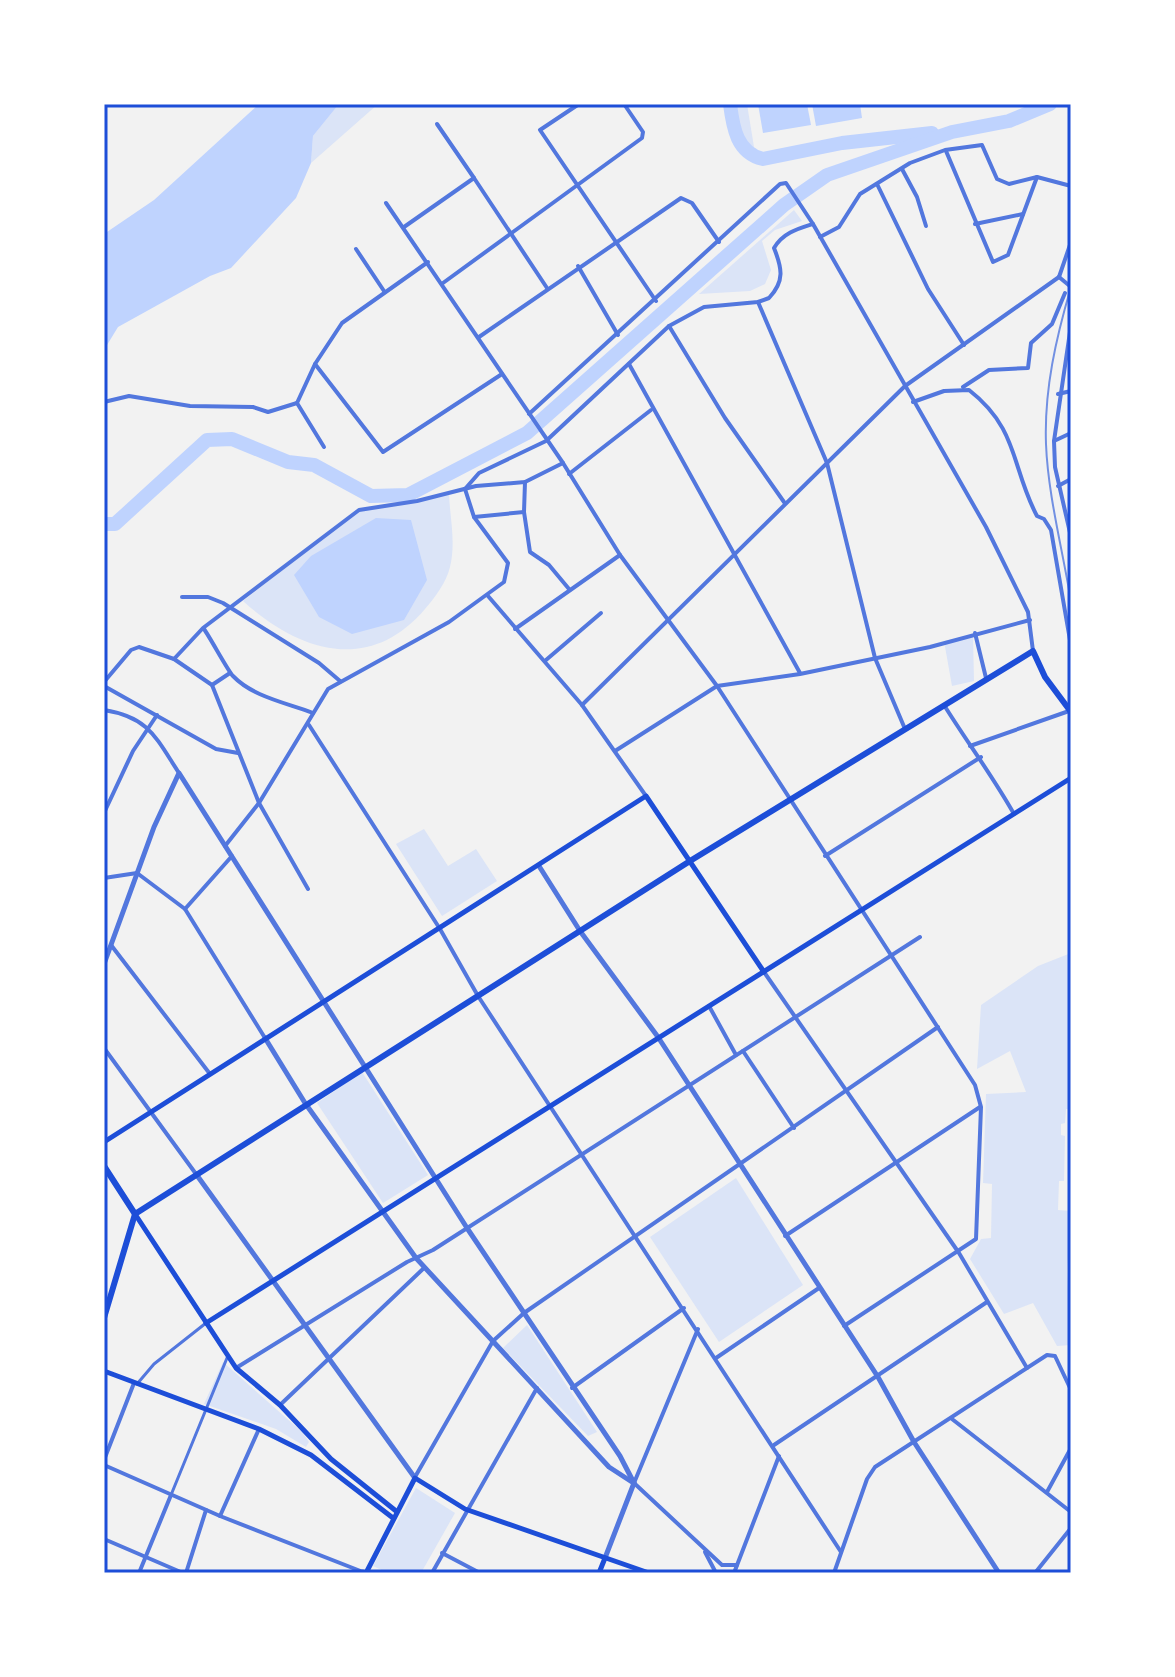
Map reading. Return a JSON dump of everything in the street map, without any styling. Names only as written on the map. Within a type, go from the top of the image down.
[{"type":"main road","points":[[104,1318],[135,1214],[305,1103],[690,861],[1033,651],[1070,712]]},
{"type":"main road","points":[[206,1323],[1071,778]]},
{"type":"main road","points":[[104,1142],[646,796],[764,972]]},
{"type":"main road","points":[[104,1166],[236,1368],[280,1405],[331,1459],[394,1514]]},
{"type":"main road","points":[[104,1371],[259,1429],[311,1455],[394,1514]]},
{"type":"main road","points":[[364,1573],[415,1478],[465,1509],[649,1573]]},
{"type":"main road","points":[[599,1573],[605,1558]]},
{"type":"street","points":[[579,104],[540,130],[656,301]]},
{"type":"street","points":[[443,283],[644,135],[624,104]]},
{"type":"street","points":[[437,124],[547,288]]},
{"type":"street","points":[[820,237],[839,227],[860,194],[915,160],[945,150],[982,145],[997,179],[1009,184],[1037,177],[1071,186]]},
{"type":"street","points":[[945,150],[989,258],[998,262],[1008,255],[1037,177]]},
{"type":"street","points":[[902,169],[917,197],[926,226]]},
{"type":"street","points":[[404,227],[474,178]]},
{"type":"street","points":[[530,416],[780,184],[787,185],[813,224],[986,527],[1030,620],[1033,651]]},
{"type":"street","points":[[877,184],[928,289],[964,345]]},
{"type":"street","points":[[479,337],[681,198],[692,203],[719,242]]},
{"type":"street","points":[[386,203],[563,463],[620,555],[717,686],[825,856],[863,907],[975,1085],[981,1107],[977,1234],[973,1243],[844,1326]]},
{"type":"street","points":[[975,224],[1023,214]]},
{"type":"street","points":[[465,489],[479,473],[546,441],[669,326],[704,307],[758,302],[769,298],[782,273],[774,248],[776,243],[787,233],[813,224]]},
{"type":"street","points":[[582,705],[784,502],[905,386],[1059,277],[1071,242]]},
{"type":"street","points":[[356,249],[384,291]]},
{"type":"street","points":[[104,402],[129,396],[190,406],[253,407],[268,412],[297,403],[315,364],[342,323],[428,262]]},
{"type":"street","points":[[578,266],[618,335]]},
{"type":"street","points":[[1059,277],[1071,287]]},
{"type":"street","points":[[913,402],[962,388],[989,370],[1028,368],[1031,343],[1052,324],[1065,293]]},
{"type":"street","points":[[758,302],[827,463],[875,658],[905,729]]},
{"type":"street","points":[[1071,325],[1058,394],[1054,441],[1058,486],[1070,523],[1071,537]]},
{"type":"street","points":[[669,326],[733,431],[784,502]]},
{"type":"street","points":[[315,364],[383,452],[502,374]]},
{"type":"street","points":[[629,364],[651,410],[800,674]]},
{"type":"street","points":[[962,388],[975,394],[1006,431],[1015,448],[1029,502],[1051,530],[1071,646]]},
{"type":"street","points":[[1058,394],[1071,391]]},
{"type":"street","points":[[297,403],[324,447]]},
{"type":"street","points":[[569,474],[651,410]]},
{"type":"street","points":[[1054,441],[1071,433]]},
{"type":"street","points":[[174,659],[203,628],[359,510],[417,501],[476,486],[525,482],[563,463]]},
{"type":"street","points":[[1058,486],[1071,479]]},
{"type":"street","points":[[525,482],[524,512],[530,552],[549,565],[569,589]]},
{"type":"street","points":[[225,846],[259,803],[309,725],[325,692],[411,644],[488,596],[504,582],[508,563],[474,517],[465,489]]},
{"type":"street","points":[[474,517],[524,512]]},
{"type":"street","points":[[515,629],[620,555]]},
{"type":"street","points":[[488,596],[582,705],[646,796]]},
{"type":"street","points":[[182,597],[208,597],[232,609],[311,658],[340,681]]},
{"type":"street","points":[[546,660],[601,613]]},
{"type":"street","points":[[615,751],[717,686],[800,674],[1030,620]]},
{"type":"street","points":[[203,628],[227,662],[230,673],[252,691],[313,713]]},
{"type":"street","points":[[975,633],[986,678]]},
{"type":"street","points":[[238,753],[216,749],[104,684],[135,648],[151,649],[174,659],[212,685],[259,803],[308,889]]},
{"type":"street","points":[[212,685],[230,673]]},
{"type":"street","points":[[1061,700],[1071,697]]},
{"type":"street","points":[[944,704],[970,746],[981,757],[1014,814]]},
{"type":"street","points":[[104,710],[130,715],[148,727],[467,1228],[620,1456],[634,1483]]},
{"type":"street","points":[[970,746],[1070,712]]},
{"type":"street","points":[[104,813],[120,775],[157,715]]},
{"type":"street","points":[[309,725],[440,929],[478,996],[638,1236],[841,1552]]},
{"type":"street","points":[[825,856],[981,757]]},
{"type":"street","points":[[104,964],[137,873],[179,773]]},
{"type":"street","points":[[185,909],[232,856]]},
{"type":"street","points":[[539,866],[580,931],[658,1037],[878,1377],[914,1442],[999,1573]]},
{"type":"street","points":[[104,878],[137,873],[185,909],[305,1103],[424,1268],[609,1467],[634,1483],[722,1565],[737,1565]]},
{"type":"street","points":[[236,1368],[467,1228],[920,937]]},
{"type":"street","points":[[111,945],[210,1074]]},
{"type":"street","points":[[764,972],[959,1253],[1027,1368]]},
{"type":"street","points":[[709,1006],[736,1055]]},
{"type":"street","points":[[104,1048],[154,1112],[415,1478],[493,1341],[524,1313],[938,1027]]},
{"type":"street","points":[[743,1051],[794,1128]]},
{"type":"street","points":[[785,1236],[981,1107]]},
{"type":"street","points":[[280,1405],[424,1268]]},
{"type":"street","points":[[716,1358],[819,1288]]},
{"type":"street","points":[[774,1445],[987,1302]]},
{"type":"street","points":[[572,1388],[684,1308]]},
{"type":"street","points":[[206,1323],[154,1364],[136,1384],[104,1462],[220,1516],[364,1573]]},
{"type":"street","points":[[605,1558],[698,1329]]},
{"type":"street","points":[[834,1573],[870,1473],[1047,1355],[1055,1356],[1071,1390]]},
{"type":"street","points":[[139,1573],[227,1357]]},
{"type":"street","points":[[432,1573],[465,1509],[537,1388]]},
{"type":"street","points":[[952,1419],[1071,1512]]},
{"type":"street","points":[[220,1516],[259,1429]]},
{"type":"street","points":[[1047,1492],[1071,1448]]},
{"type":"street","points":[[734,1573],[780,1455]]},
{"type":"street","points":[[609,1467],[620,1456]]},
{"type":"street","points":[[104,1539],[185,1573],[206,1510]]},
{"type":"street","points":[[1035,1573],[1071,1528]]},
{"type":"street","points":[[702,1546],[716,1573]]},
{"type":"street","points":[[442,1553],[480,1573]]},
{"type":"shaded area","points":[[339,104],[378,104],[311,163],[313,136]]},
{"type":"shaded area","points":[[730,104],[747,104],[754,147],[741,145],[732,127]]},
{"type":"shaded area","points":[[794,210],[802,221],[775,230],[762,241],[771,270],[765,284],[750,291],[699,294]]},
{"type":"shaded area","points":[[449,494],[453,549],[446,579],[425,609],[403,630],[381,643],[357,649],[310,643],[287,633],[243,601],[359,510]]},
{"type":"shaded area","points":[[973,636],[974,681],[952,686],[944,641]]},
{"type":"shaded area","points":[[424,829],[448,866],[476,849],[497,881],[442,916],[396,844]]},
{"type":"shaded area","points":[[1071,953],[1071,1109],[1066,1109],[1065,1123],[1061,1124],[1061,1135],[1065,1136],[1064,1181],[1059,1181],[1058,1210],[1071,1211],[1067,1271],[1071,1345],[1057,1346],[1033,1303],[1004,1314],[970,1259],[981,1239],[991,1238],[992,1184],[983,1183],[986,1094],[1026,1092],[1010,1051],[977,1069],[981,1005],[1038,966]]},
{"type":"shaded area","points":[[362,1072],[428,1175],[383,1203],[317,1103]]},
{"type":"shaded area","points":[[736,1178],[803,1285],[719,1342],[650,1237]]},
{"type":"shaded area","points":[[527,1325],[597,1432],[588,1436],[503,1348]]},
{"type":"shaded area","points":[[223,1362],[302,1432],[309,1442],[306,1447],[276,1429],[204,1404]]},
{"type":"shaded area","points":[[416,1488],[455,1513],[421,1573],[388,1573],[373,1566]]},
{"type":"water","points":[[259,104],[339,104],[313,136],[311,163],[296,198],[231,268],[210,276],[118,327],[104,350],[104,234],[154,200]]},
{"type":"water","points":[[758,104],[807,104],[811,125],[763,133]]},
{"type":"water","points":[[812,104],[860,104],[862,118],[816,126]]},
{"type":"water","points":[[376,518],[411,520],[427,580],[404,620],[352,634],[319,617],[294,575],[311,556]]},
{"type":"waterway","points":[[730,104],[735,130],[742,145],[754,156],[763,159],[842,143],[932,133]]},
{"type":"waterway","points":[[104,524],[115,524],[207,440],[232,439],[288,462],[314,465],[371,496],[408,495],[527,433],[784,205],[827,175],[952,132],[1009,121],[1050,104]]},
{"type":"tram line","points":[[1071,1268],[1071,1296]]},
{"type":"railway","points":[[1071,287],[1052,364],[1046,424],[1050,483],[1071,602]]}]
